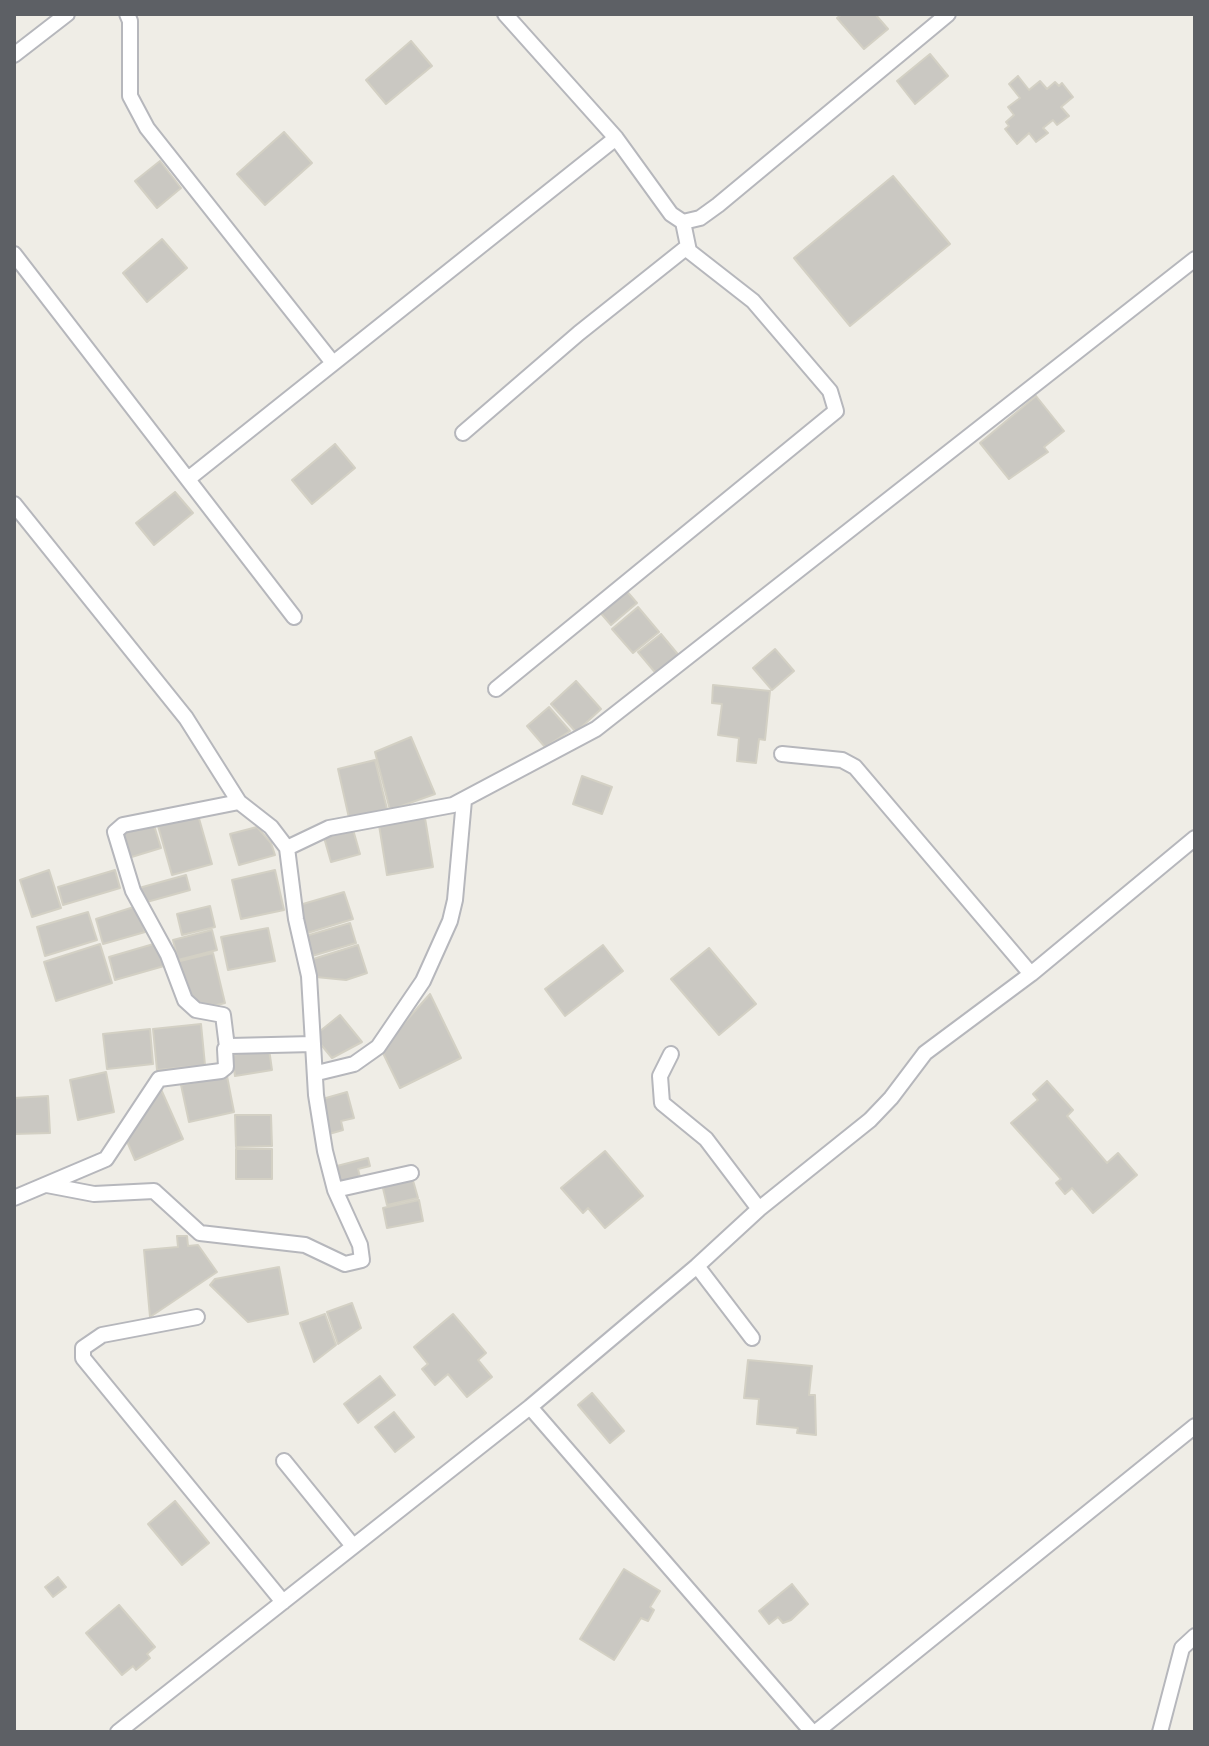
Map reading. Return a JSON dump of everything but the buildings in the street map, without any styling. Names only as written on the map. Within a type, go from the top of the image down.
[{"type":"street","points":[[14,55],[67,14]]},
{"type":"street","points":[[127,14],[131,32],[130,96],[142,120],[333,363]]},
{"type":"street","points":[[505,14],[616,138],[671,214],[683,222],[700,218],[718,205],[948,14]]},
{"type":"street","points":[[188,479],[616,138]]},
{"type":"street","points":[[496,689],[836,411],[830,391],[753,301],[698,261],[687,247],[683,222]]},
{"type":"street","points":[[463,433],[579,333],[687,247]]},
{"type":"street","points":[[14,254],[294,617]]},
{"type":"street","points":[[287,848],[329,828],[464,800],[596,729],[1195,259]]},
{"type":"street","points":[[14,504],[186,718],[239,802],[271,827],[287,848],[296,919],[309,976],[318,1109],[335,1190],[360,1245],[362,1260],[357,1264],[338,1263],[299,1244],[200,1233],[154,1191],[94,1194],[47,1185]]},
{"type":"street","points":[[782,754],[842,760],[855,767],[1031,974]]},
{"type":"street","points":[[317,1073],[354,1064],[378,1047],[423,981],[450,921],[455,900],[464,800]]},
{"type":"street","points":[[14,1198],[98,1164],[111,1154],[156,1081],[221,1071],[226,1067],[223,1015],[196,1010],[185,1000],[168,955],[133,891],[115,832],[123,825],[239,802]]},
{"type":"street","points":[[118,1732],[530,1407],[697,1266],[759,1209],[883,1108],[925,1053],[1031,974],[1195,838]]},
{"type":"street","points":[[227,1047],[313,1044]]},
{"type":"street","points":[[671,1054],[660,1076],[662,1103],[706,1139],[759,1209]]},
{"type":"street","points":[[335,1190],[411,1173]]},
{"type":"street","points":[[697,1266],[752,1338]]},
{"type":"street","points":[[197,1317],[102,1335],[83,1348],[83,1358],[283,1602]]},
{"type":"street","points":[[530,1407],[814,1732],[1195,1426]]},
{"type":"street","points":[[284,1461],[353,1546]]},
{"type":"street","points":[[1160,1732],[1182,1648],[1195,1636]]}]
